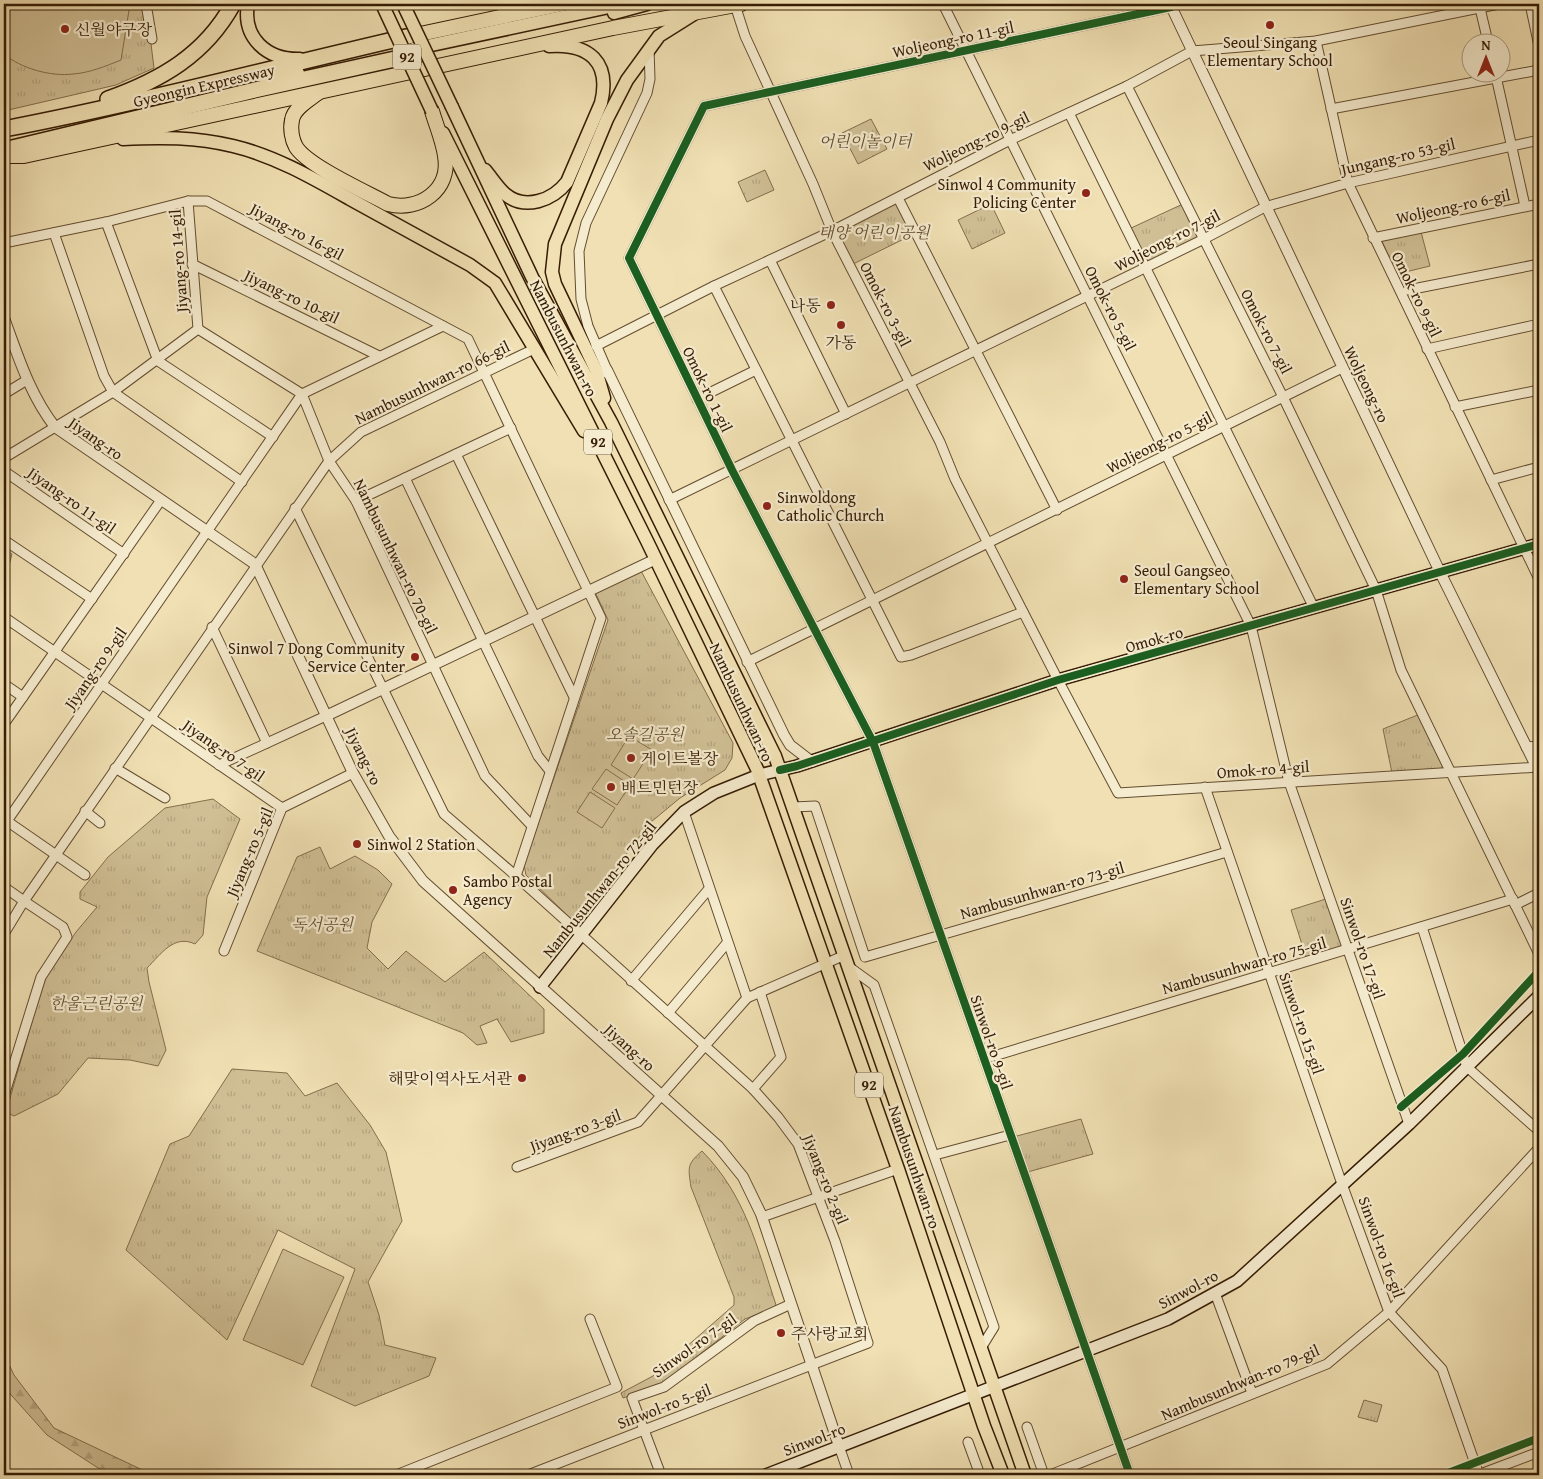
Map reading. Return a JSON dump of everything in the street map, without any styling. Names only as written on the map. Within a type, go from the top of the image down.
[{"type":"highway","points":[[46,120],[152,82],[184,61],[208,40],[233,4]]},
{"type":"highway","points":[[498,18],[523,4]]},
{"type":"highway","points":[[406,37],[562,4]]},
{"type":"highway","points":[[4,156],[24,156],[320,91],[738,4]]},
{"type":"highway","name":"Gyeongin Expressway","points":[[4,129],[254,75],[310,59],[406,37]]},
{"type":"highway","name":"Gyeongin Expressway","points":[[4,150],[245,92],[414,55]]},
{"type":"highway","points":[[320,91],[296,111],[292,120],[293,138],[297,148],[312,162],[388,204],[399,206],[420,203],[436,191],[441,181],[445,157],[432,111]]},
{"type":"main road","points":[[248,4],[246,14],[248,29],[263,50],[276,57],[310,59]]},
{"type":"main road","name":"Nambusunhwan-ro","points":[[382,4],[432,111],[656,559],[759,775],[898,1169],[1003,1475]]},
{"type":"main road","name":"Nambusunhwan-ro","points":[[403,4],[452,107],[472,155],[532,277],[610,422],[775,756],[1025,1475]]},
{"type":"main road","points":[[254,75],[282,76],[623,4]]},
{"type":"main road","points":[[414,55],[609,15],[647,4]]},
{"type":"main road","points":[[610,422],[602,373],[555,284],[552,259],[555,244],[607,119],[627,80],[649,48],[669,29],[698,12]]},
{"type":"main road","points":[[472,155],[506,194],[520,202],[535,202],[548,199],[559,192],[567,182],[601,104],[604,91],[598,63],[590,53],[580,48],[564,45],[527,48]]},
{"type":"main road","points":[[100,140],[163,137],[195,138],[268,156],[302,172],[470,266],[495,283],[633,513]]},
{"type":"main road","name":"Omok-ro","points":[[759,775],[812,762],[1058,680],[1539,544]]},
{"type":"main road","name":"Nambusunhwan-ro 72-gil","points":[[540,987],[652,845],[684,812],[714,793],[759,775]]},
{"type":"main road","name":"Sinwol-ro","points":[[766,1475],[1168,1319],[1237,1281],[1408,1124],[1539,996]]},
{"type":"street","points":[[146,4],[152,39]]},
{"type":"street","name":"Omok-ro 3-gil","points":[[738,4],[745,36],[769,92],[813,184],[832,231],[910,382],[1058,680]]},
{"type":"street","name":"Omok-ro 5-gil","points":[[943,4],[1168,454],[1251,626]]},
{"type":"street","points":[[1192,50],[1316,41],[1480,6],[1499,4]]},
{"type":"street","points":[[1530,4],[1539,46]]},
{"type":"street","name":"Woljeong-ro 11-gil","points":[[769,92],[1170,6]]},
{"type":"street","name":"Woljeong-ro","points":[[1170,6],[1440,572],[1538,768]]},
{"type":"street","points":[[1480,6],[1486,32]]},
{"type":"street","name":"Omok-ro 9-gil","points":[[1316,41],[1348,183],[1539,579]]},
{"type":"street","points":[[602,373],[596,346],[588,326],[581,299],[579,250],[586,223],[647,93],[650,79],[649,48]]},
{"type":"street","name":"Woljeong-ro 9-gil","points":[[596,346],[714,286],[832,231],[1010,140],[1127,86],[1192,50]]},
{"type":"street","points":[[1510,74],[1539,70]]},
{"type":"street","points":[[1331,109],[1466,82]]},
{"type":"street","points":[[1497,82],[1525,206]]},
{"type":"street","name":"Omok-ro 7-gil","points":[[1127,86],[1283,397],[1376,590]]},
{"type":"street","name":"Omok-ro 1-gil","points":[[769,92],[708,104],[701,109],[629,256],[630,264],[657,315],[732,470],[873,742]]},
{"type":"street","points":[[1069,113],[1314,608]]},
{"type":"street","name":"Jungang-ro 53-gil","points":[[1265,206],[1348,183],[1539,140]]},
{"type":"street","points":[[898,198],[974,351],[1057,510]]},
{"type":"street","name":"Jiyang-ro 16-gil","points":[[4,243],[54,234],[188,201],[207,201],[218,205],[468,339],[588,591]]},
{"type":"street","name":"Jiyang-ro 14-gil","points":[[4,458],[113,392],[158,361],[198,329],[188,201]]},
{"type":"street","name":"Woljeong-ro 6-gil","points":[[1374,238],[1539,204]]},
{"type":"street","name":"Woljeong-ro 7-gil","points":[[669,500],[1204,240],[1265,206]]},
{"type":"street","points":[[106,222],[158,361],[273,437]]},
{"type":"street","points":[[54,234],[104,376],[113,392],[242,482]]},
{"type":"street","points":[[770,260],[846,414]]},
{"type":"street","name":"Jiyang-ro 10-gil","points":[[192,264],[379,356]]},
{"type":"street","points":[[1408,290],[1539,264]]},
{"type":"street","points":[[714,286],[871,601],[901,657],[911,655],[1023,612]]},
{"type":"street","name":"Jiyang-ro","points":[[4,318],[27,380],[55,427],[256,564],[354,773],[388,836],[422,881],[718,1146],[743,1178],[762,1217],[839,1446]]},
{"type":"street","points":[[1427,349],[1539,324]]},
{"type":"street","points":[[207,532],[302,394],[443,326]]},
{"type":"street","points":[[198,329],[302,394],[329,461]]},
{"type":"street","name":"Nambusunhwan-ro 66-gil","points":[[256,564],[329,461],[361,432],[534,348]]},
{"type":"street","name":"Woljeong-ro 5-gil","points":[[747,662],[1342,368]]},
{"type":"street","points":[[697,399],[756,370]]},
{"type":"street","name":"Nambusunhwan-ro","points":[[602,373],[669,500],[784,735],[790,745],[812,762]]},
{"type":"street","points":[[4,394],[27,380]]},
{"type":"street","points":[[1455,407],[1539,390]]},
{"type":"street","points":[[356,501],[510,428]]},
{"type":"street","points":[[456,454],[574,697]]},
{"type":"street","name":"Nambusunhwan-ro 70-gil","points":[[329,461],[356,501],[485,776],[532,826]]},
{"type":"street","points":[[1491,480],[1539,467]]},
{"type":"street","name":"Jiyang-ro 11-gil","points":[[4,471],[124,554]]},
{"type":"street","points":[[405,478],[538,756],[550,771]]},
{"type":"street","name":"Jiyang-ro 11-gil","points":[[4,724],[161,500]]},
{"type":"street","points":[[295,508],[444,814],[582,936]]},
{"type":"street","name":"Jiyang-ro 9-gil","points":[[5,820],[207,532]]},
{"type":"street","points":[[4,540],[92,599]]},
{"type":"street","points":[[328,715],[656,559]]},
{"type":"street","points":[[4,934],[24,901],[256,564]]},
{"type":"street","points":[[1376,590],[1401,670],[1539,954]]},
{"type":"street","points":[[516,876],[600,618],[588,591]]},
{"type":"street","points":[[4,617],[55,652]]},
{"type":"street","name":"Sinwol-ro 17-gil","points":[[1251,626],[1289,782],[1408,1124]]},
{"type":"street","name":"Jiyang-ro 7-gil","points":[[212,628],[267,743]]},
{"type":"street","name":"Jiyang-ro 7-gil","points":[[55,652],[282,808]]},
{"type":"street","name":"Omok-ro 4-gil","points":[[1058,680],[1118,793],[1538,768]]},
{"type":"street","points":[[4,684],[23,698]]},
{"type":"street","name":"Jiyang-ro","points":[[219,765],[328,715]]},
{"type":"street","name":"Sinwol-ro 9-gil","points":[[873,742],[1130,1475]]},
{"type":"street","points":[[1526,747],[1539,746]]},
{"type":"street","points":[[115,768],[165,798]]},
{"type":"street","name":"Jiyang-ro 5-gil","points":[[224,952],[282,808],[354,773]]},
{"type":"street","name":"Sinwol-ro 15-gil","points":[[1204,788],[1342,1184]]},
{"type":"street","name":"Nambusunhwan-ro 73-gil","points":[[794,807],[815,806],[865,957],[1227,852]]},
{"type":"street","points":[[86,811],[100,823]]},
{"type":"street","points":[[684,812],[708,890],[747,998],[826,964],[847,961]]},
{"type":"street","points":[[5,820],[85,875]]},
{"type":"street","points":[[4,887],[63,927],[67,937],[41,976],[4,1096]]},
{"type":"street","points":[[631,981],[708,890]]},
{"type":"street","points":[[1514,902],[1539,893]]},
{"type":"street","name":"Nambusunhwan-ro 75-gil","points":[[984,1059],[1269,972],[1514,902]]},
{"type":"street","points":[[1422,927],[1467,1067],[1539,1131]]},
{"type":"street","name":"Jiyang-ro 2-gil","points":[[582,936],[753,1089],[778,1117],[798,1144],[819,1196],[868,1343],[811,1364]]},
{"type":"street","points":[[668,1013],[727,943]]},
{"type":"street","name":"Nambusunhwan-ro","points":[[847,961],[874,985],[935,1155],[994,1327],[981,1348]]},
{"type":"street","points":[[753,1089],[781,1057],[760,992]]},
{"type":"street","name":"Jiyang-ro 3-gil","points":[[517,1167],[638,1122],[747,998]]},
{"type":"street","points":[[935,1155],[1010,1135]]},
{"type":"street","name":"Nambusunhwan-ro 79-gil","points":[[1050,1475],[1327,1364],[1389,1312],[1539,1148]]},
{"type":"street","points":[[762,1217],[898,1169]]},
{"type":"street","name":"Sinwol-ro 16-gil","points":[[1342,1184],[1389,1312],[1442,1369],[1478,1475]]},
{"type":"street","points":[[1215,1293],[1252,1393]]},
{"type":"street","name":"Sinwol-ro 7-gil","points":[[661,1475],[632,1398],[664,1387],[754,1321],[791,1304]]},
{"type":"street","points":[[396,1475],[617,1387],[590,1319]]},
{"type":"street","name":"Sinwol-ro 5-gil","points":[[528,1475],[811,1364]]},
{"type":"street","points":[[1027,1427],[1044,1475]]},
{"type":"street","points":[[968,1442],[980,1475]]},
{"type":"street","points":[[839,1446],[849,1475]]},
{"type":"street","points":[[1478,1475],[1539,1452]]},
{"type":"green space","points":[[4,4],[146,4],[154,68],[116,85],[4,111]]},
{"type":"green space","name":"신월야구장","points":[[4,4],[130,4],[121,60],[91,71],[64,75],[46,73],[18,63],[4,54]]},
{"type":"green space","name":"어린이놀이터","points":[[871,119],[887,149],[858,164],[842,133]]},
{"type":"green space","points":[[765,170],[774,190],[747,202],[738,182]]},
{"type":"green space","name":"태양 어린이공원","points":[[898,198],[916,233],[849,266],[832,231]]},
{"type":"green space","points":[[1185,203],[1203,239],[1147,266],[1129,229]]},
{"type":"green space","points":[[991,204],[1005,233],[972,249],[958,220]]},
{"type":"green space","points":[[1420,228],[1430,266],[1397,274],[1380,237]]},
{"type":"green space","points":[[4,549],[12,554],[4,585]]},
{"type":"green space","name":"오솔길공원","points":[[640,569],[733,743],[732,758],[725,770],[680,798],[651,822],[574,922],[526,875],[524,865],[608,620],[595,592]]},
{"type":"green space","points":[[1420,714],[1445,760],[1441,770],[1392,773],[1383,729]]},
{"type":"green space","name":"게이트볼장","points":[[629,736],[652,750],[633,779],[611,765]]},
{"type":"green space","name":"배트민턴장","points":[[606,769],[630,785],[617,805],[592,789]]},
{"type":"green space","name":"배트민턴장","points":[[590,792],[615,808],[602,828],[577,812]]},
{"type":"green space","name":"한울근린공원","points":[[213,799],[240,819],[207,897],[203,935],[195,944],[181,942],[168,947],[147,968],[166,1050],[158,1066],[130,1060],[88,1058],[58,1094],[14,1116],[6,1112],[44,980],[76,932],[97,907],[80,899],[80,892],[108,857],[165,808]]},
{"type":"green space","name":"독서공원","points":[[320,847],[330,869],[355,856],[378,870],[392,884],[372,922],[367,948],[388,969],[406,951],[445,982],[484,952],[544,1009],[544,1033],[511,1042],[497,1019],[480,1026],[487,1043],[477,1045],[463,1033],[257,951],[297,857]]},
{"type":"green space","points":[[1329,898],[1345,948],[1307,960],[1291,910]]},
{"type":"green space","points":[[232,1069],[287,1073],[305,1096],[337,1083],[370,1125],[386,1152],[402,1221],[368,1282],[379,1315],[385,1345],[436,1358],[429,1376],[355,1406],[311,1386],[355,1269],[278,1230],[227,1340],[126,1250],[170,1144],[189,1136]]},
{"type":"green space","points":[[1081,1119],[1093,1154],[1024,1173],[1013,1137]]},
{"type":"green space","points":[[702,1151],[717,1168],[740,1204],[756,1243],[776,1305],[772,1309],[745,1319],[659,1386],[623,1398],[621,1393],[653,1376],[734,1305],[734,1297],[691,1187],[690,1166]]},
{"type":"green space","points":[[283,1249],[344,1277],[303,1365],[243,1340]]},
{"type":"green space","points":[[4,1354],[14,1375],[54,1428],[153,1475],[109,1475],[47,1435],[4,1387]]},
{"type":"green space","points":[[1364,1400],[1382,1405],[1377,1422],[1358,1417]]},
{"type":"cycle path","points":[[1130,1475],[873,742],[732,470],[629,258],[704,106],[1171,7],[1170,4]]},
{"type":"cycle path","points":[[780,770],[1058,680],[1539,544]]},
{"type":"cycle path","points":[[1401,1107],[1463,1054],[1539,971]]},
{"type":"cycle path","points":[[1443,1475],[1539,1438]]},
{"type":"place","name":"Seoul Singang Elementary School","points":[[1270,25]]},
{"type":"place","name":"신월야구장","points":[[65,29]]},
{"type":"place","name":"Sinwol 4 Community Policing Center","points":[[1086,193]]},
{"type":"place","name":"나동","points":[[831,305]]},
{"type":"place","name":"가동","points":[[841,325]]},
{"type":"place","name":"Sinwoldong Catholic Church","points":[[767,506]]},
{"type":"place","name":"Seoul Gangseo Elementary School","points":[[1124,579]]},
{"type":"place","name":"Sinwol 7 Dong Community Service Center","points":[[415,657]]},
{"type":"place","name":"게이트볼장","points":[[631,758]]},
{"type":"place","name":"배트민턴장","points":[[611,787]]},
{"type":"place","name":"Sinwol 2 Station","points":[[357,844]]},
{"type":"place","name":"Sambo Postal Agency","points":[[453,890]]},
{"type":"place","name":"해맞이역사도서관","points":[[522,1078]]},
{"type":"place","name":"주사랑교회","points":[[781,1333]]}]
